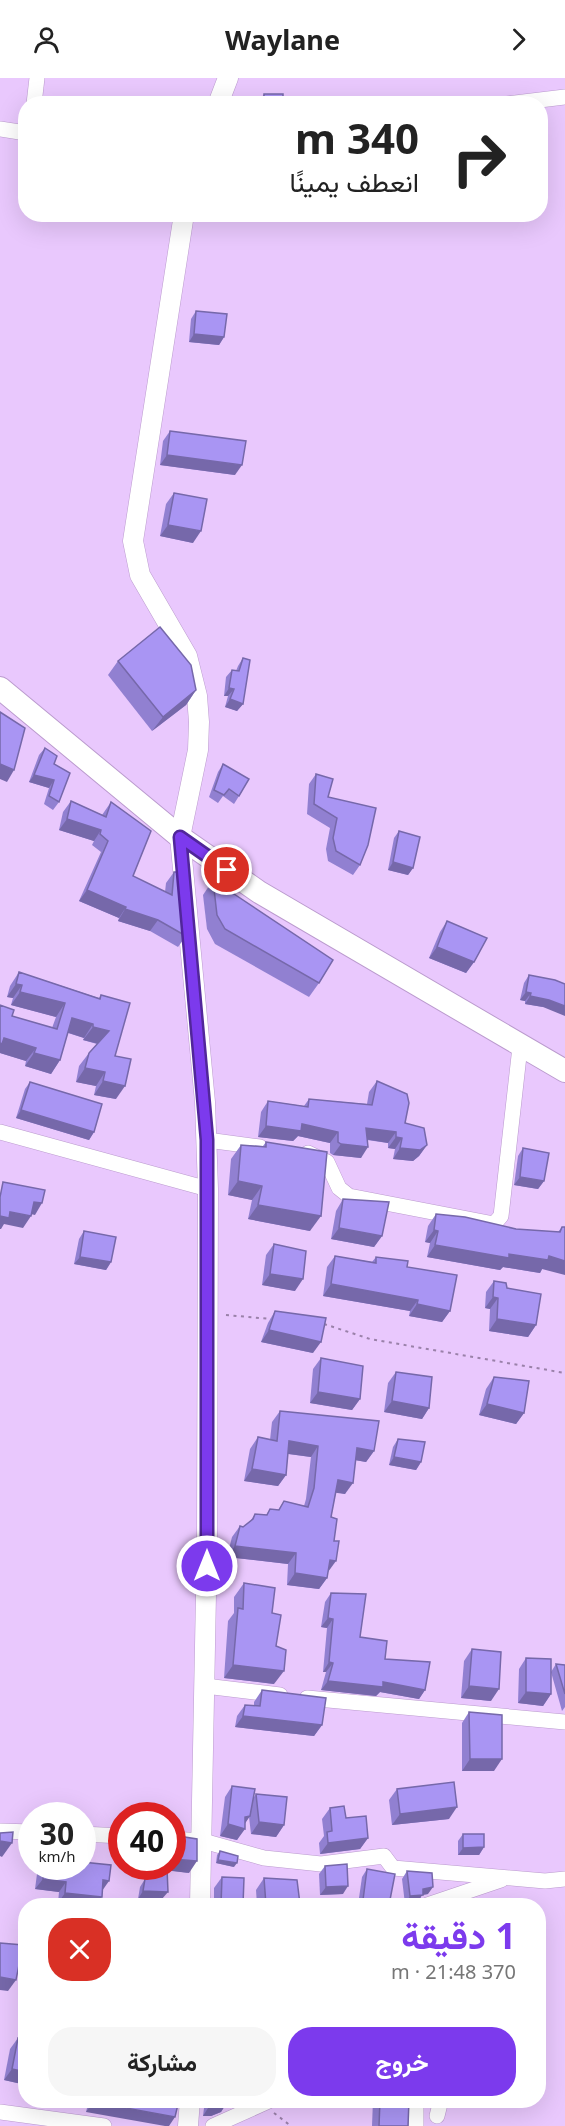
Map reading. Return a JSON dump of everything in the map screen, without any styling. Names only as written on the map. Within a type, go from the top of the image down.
[{"type":"main road","points":[[0,688],[180,837],[259,892],[520,1047],[565,1071]]},
{"type":"street","points":[[35,96],[37,78]]},
{"type":"street","points":[[221,96],[228,78]]},
{"type":"street","points":[[548,99],[565,97]]},
{"type":"street","points":[[0,129],[18,132]]},
{"type":"street","points":[[183,222],[133,541],[140,575],[187,656],[197,696],[198,750],[180,837],[207,1140],[208,1189],[205,1686],[200,1898]]},
{"type":"street","points":[[292,1151],[314,1154],[327,1162],[339,1188],[349,1196],[494,1224],[501,1216],[520,1047]]},
{"type":"street","points":[[0,1132],[208,1189]]},
{"type":"street","points":[[207,1140],[271,1149]]},
{"type":"street","points":[[205,1686],[383,1707],[565,1722]]},
{"type":"street","points":[[0,1831],[18,1832]]},
{"type":"street","points":[[186,1839],[203,1840],[264,1858],[321,1864],[384,1856],[393,1868],[545,1881],[565,1879]]},
{"type":"street","points":[[448,1898],[508,1878]]},
{"type":"street","points":[[188,2126],[189,2108]]},
{"type":"street","points":[[213,2126],[253,2108]]},
{"type":"street","points":[[416,2108],[416,2126]]},
{"type":"street","points":[[437,2116],[439,2108]]},
{"type":"street","points":[[0,2112],[104,2126]]},
{"type":"path","points":[[206,1314],[274,1319]]},
{"type":"path","points":[[319,1323],[370,1339],[565,1373]]},
{"type":"path","points":[[272,2108],[277,2117],[291,2126]]},
{"type":"building","points":[[264,94],[283,94],[283,96],[264,96]]},
{"type":"building","points":[[196,311],[227,314],[224,337],[194,334]]},
{"type":"building","points":[[170,431],[246,441],[242,465],[167,455]]},
{"type":"building","points":[[174,493],[207,499],[201,531],[168,525]]},
{"type":"building","points":[[160,627],[191,665],[196,690],[163,717],[118,661]]},
{"type":"building","points":[[243,658],[250,660],[243,704],[230,699],[234,689],[229,688],[232,670],[239,671]]},
{"type":"building","points":[[0,712],[25,728],[14,770],[0,764]]},
{"type":"building","points":[[45,748],[57,756],[54,764],[70,773],[59,802],[49,796],[54,780],[34,775]]},
{"type":"building","points":[[223,764],[249,779],[239,796],[229,789],[224,795],[214,790]]},
{"type":"building","points":[[316,774],[333,779],[328,797],[376,808],[368,845],[360,865],[336,851],[333,838],[337,818],[314,804]]},
{"type":"building","points":[[71,801],[106,817],[111,802],[151,831],[133,876],[172,895],[174,872],[179,872],[186,936],[158,920],[125,909],[126,907],[87,890],[108,841],[100,834],[101,830],[67,819]]},
{"type":"building","points":[[399,831],[420,837],[413,868],[393,862]]},
{"type":"building","points":[[213,880],[333,960],[319,983],[225,929],[217,915]]},
{"type":"building","points":[[447,921],[487,938],[474,962],[437,947]]},
{"type":"building","points":[[19,972],[100,999],[101,995],[130,1003],[115,1056],[131,1059],[125,1086],[103,1081],[105,1072],[85,1068],[89,1053],[109,1031],[93,1027],[93,1024],[72,1018],[60,1060],[34,1053],[36,1048],[4,1038],[2,1044],[0,1043],[0,1005],[14,1010],[12,1016],[57,1029],[65,1003],[20,992],[22,985],[16,984]]},
{"type":"building","points":[[529,975],[565,984],[565,1006],[530,996],[531,993],[526,992]]},
{"type":"building","points":[[377,1081],[407,1094],[409,1103],[405,1123],[424,1128],[427,1145],[420,1150],[400,1148],[402,1138],[396,1137],[396,1132],[366,1128],[368,1147],[341,1144],[338,1142],[338,1132],[302,1124],[301,1131],[266,1126],[268,1101],[308,1107],[309,1099],[372,1105]]},
{"type":"building","points":[[30,1082],[102,1104],[94,1132],[21,1110]]},
{"type":"building","points":[[266,1142],[327,1152],[321,1216],[258,1205],[262,1186],[238,1181],[241,1145],[266,1147]]},
{"type":"building","points":[[523,1148],[549,1153],[544,1181],[520,1177]]},
{"type":"building","points":[[3,1182],[45,1190],[42,1203],[34,1202],[31,1216],[10,1212],[9,1218],[0,1216]]},
{"type":"building","points":[[343,1199],[389,1202],[382,1236],[339,1228]]},
{"type":"building","points":[[436,1214],[465,1217],[516,1229],[560,1232],[562,1227],[565,1227],[565,1261],[549,1256],[548,1260],[509,1254],[509,1258],[435,1245],[438,1231],[434,1230]]},
{"type":"building","points":[[84,1231],[116,1237],[111,1262],[80,1257]]},
{"type":"building","points":[[274,1244],[306,1251],[303,1279],[270,1274]]},
{"type":"building","points":[[335,1256],[376,1263],[376,1257],[408,1261],[407,1267],[457,1275],[450,1311],[417,1304],[418,1300],[331,1284]]},
{"type":"building","points":[[494,1281],[506,1283],[507,1288],[541,1294],[536,1325],[497,1319],[498,1298],[493,1297]]},
{"type":"building","points":[[275,1311],[326,1318],[321,1342],[269,1330]]},
{"type":"building","points":[[321,1358],[363,1366],[360,1399],[318,1392]]},
{"type":"building","points":[[396,1372],[432,1377],[429,1408],[392,1401]]},
{"type":"building","points":[[494,1377],[529,1381],[524,1413],[487,1404]]},
{"type":"building","points":[[280,1411],[379,1421],[374,1451],[357,1448],[353,1483],[338,1480],[331,1517],[337,1519],[334,1541],[339,1541],[336,1561],[330,1560],[327,1578],[295,1573],[296,1553],[235,1546],[240,1526],[243,1527],[253,1519],[255,1514],[267,1515],[270,1509],[279,1510],[284,1501],[308,1507],[314,1488],[318,1446],[289,1441],[286,1475],[252,1469],[258,1437],[277,1441]]},
{"type":"building","points":[[398,1439],[425,1442],[421,1462],[394,1457]]},
{"type":"building","points":[[244,1583],[275,1588],[272,1613],[281,1615],[276,1646],[286,1650],[284,1671],[233,1665],[238,1608],[243,1609]]},
{"type":"building","points":[[331,1593],[366,1594],[360,1637],[387,1641],[385,1659],[430,1662],[425,1690],[383,1682],[383,1687],[328,1681],[333,1663],[329,1662],[333,1619],[328,1618]]},
{"type":"building","points":[[472,1649],[501,1652],[499,1689],[469,1686]]},
{"type":"building","points":[[526,1658],[551,1659],[551,1694],[526,1692]]},
{"type":"building","points":[[556,1664],[565,1665],[565,1694]]},
{"type":"building","points":[[262,1690],[326,1698],[322,1725],[243,1716],[245,1705],[260,1706]]},
{"type":"building","points":[[469,1712],[502,1715],[502,1759],[470,1759]]},
{"type":"building","points":[[454,1782],[457,1807],[400,1814],[397,1789]]},
{"type":"building","points":[[232,1786],[255,1789],[250,1816],[245,1817],[245,1829],[228,1824]]},
{"type":"building","points":[[256,1794],[287,1797],[284,1825],[259,1822]]},
{"type":"building","points":[[344,1806],[346,1818],[366,1816],[368,1838],[328,1843],[327,1832],[332,1831],[330,1808]]},
{"type":"building","points":[[13,1832],[12,1843],[0,1841],[0,1833]]},
{"type":"building","points":[[463,1834],[484,1834],[484,1847],[463,1848]]},
{"type":"building","points":[[186,1837],[197,1839],[197,1861],[186,1860]]},
{"type":"building","points":[[220,1851],[238,1856],[237,1863],[218,1860]]},
{"type":"building","points":[[96,1863],[108,1865],[109,1881],[103,1880],[102,1897],[65,1893],[66,1882],[51,1880],[96,1880]]},
{"type":"building","points":[[347,1864],[348,1886],[326,1887],[325,1866]]},
{"type":"building","points":[[367,1869],[395,1874],[390,1898],[363,1898]]},
{"type":"building","points":[[407,1871],[432,1873],[433,1887],[423,1889],[423,1895],[410,1896]]},
{"type":"building","points":[[222,1877],[244,1878],[243,1898],[221,1898]]},
{"type":"building","points":[[264,1878],[297,1880],[299,1898],[265,1898]]},
{"type":"building","points":[[145,1880],[168,1880],[168,1892],[143,1891]]},
{"type":"building","points":[[0,1943],[18,1945],[16,1980],[0,1977]]},
{"type":"building","points":[[18,2038],[18,2070],[12,2069]]},
{"type":"building","points":[[126,2108],[177,2108],[175,2117]]},
{"type":"building","points":[[380,2108],[409,2108],[408,2126],[379,2126]]},
{"type":"route","points":[[207,1566],[207,1140],[180,837],[227,870]]}]
